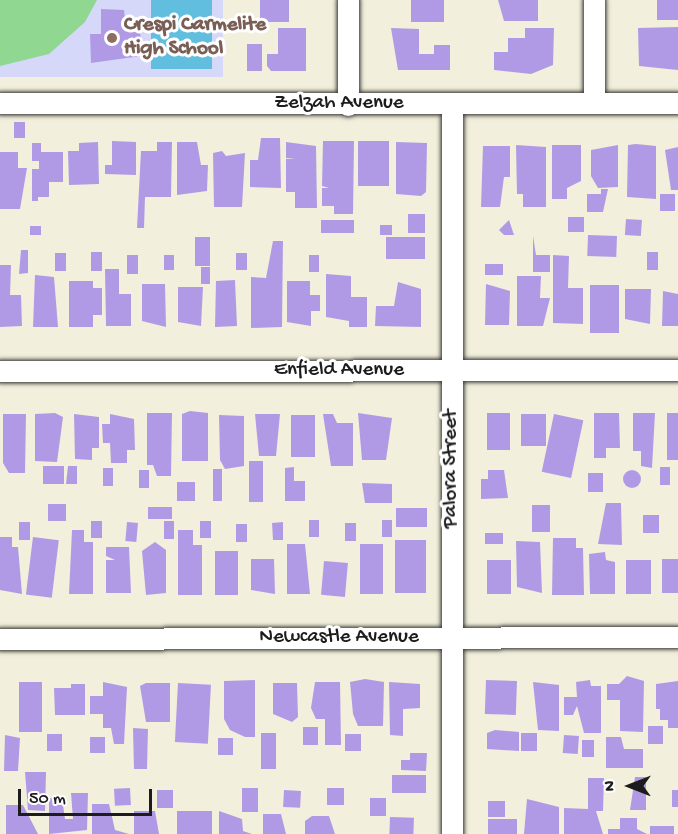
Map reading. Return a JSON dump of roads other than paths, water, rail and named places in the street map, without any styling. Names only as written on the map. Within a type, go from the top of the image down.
[{"type":"street","points":[[348,0],[348,105]]},
{"type":"street","points":[[594,0],[594,103]]},
{"type":"street","name":"Zelzah Avenue","points":[[0,103],[348,105],[678,103]]},
{"type":"street","name":"Palora Street","points":[[452,104],[452,834]]},
{"type":"street","name":"Enfield Avenue","points":[[0,371],[678,370]]},
{"type":"street","name":"Newcastle Avenue","points":[[0,639],[678,638]]},
{"type":"water","points":[[151,0],[212,0],[212,69],[151,69]]},
{"type":"place","name":"Crespi Carmelite High School","points":[[112,38]]}]
